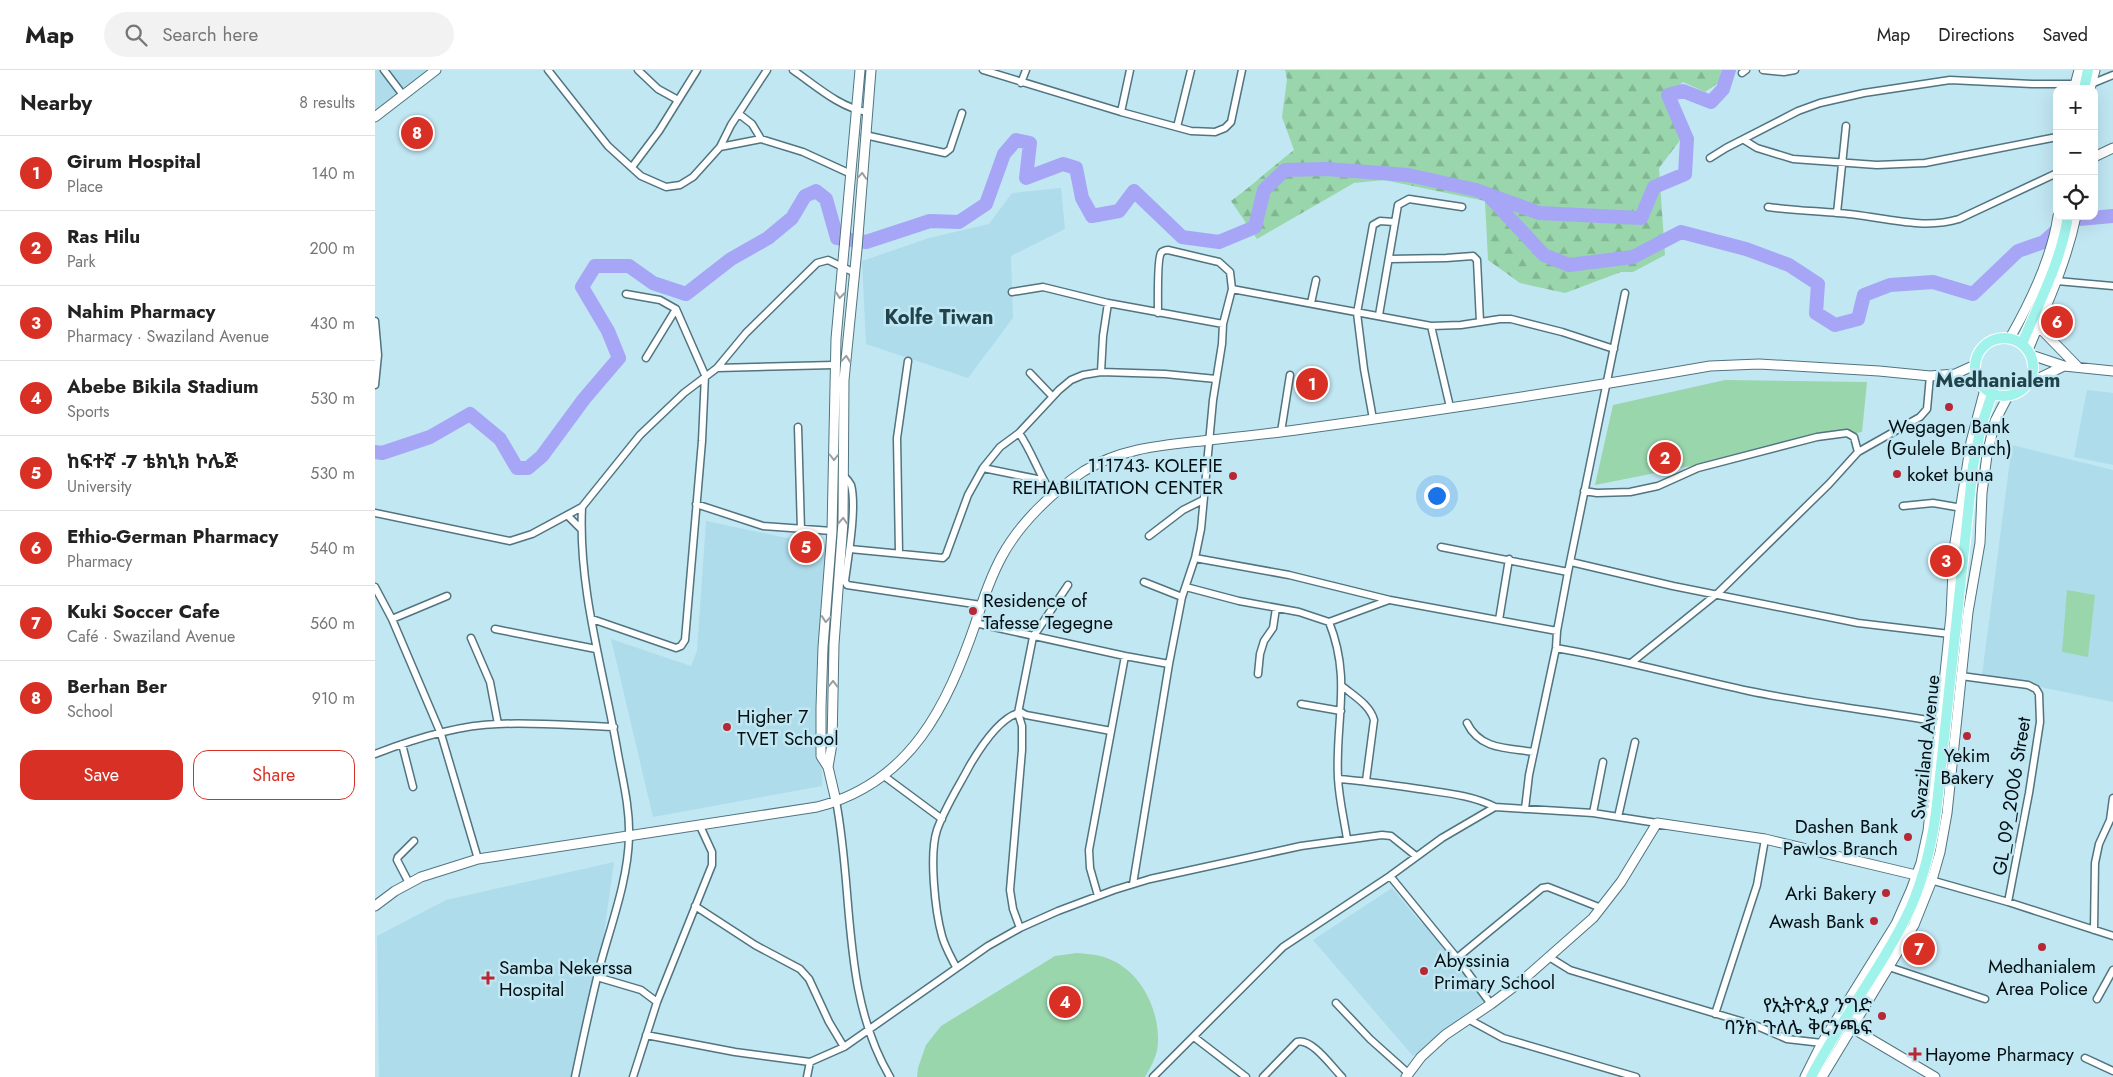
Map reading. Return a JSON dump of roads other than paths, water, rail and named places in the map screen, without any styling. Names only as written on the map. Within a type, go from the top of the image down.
[{"type":"main road","points":[[375,116],[436,70]]},
{"type":"main road","points":[[836,801],[828,767],[821,756],[821,707],[835,460],[834,365],[860,70]]},
{"type":"main road","points":[[828,767],[832,744],[834,644],[841,554],[844,476],[844,380],[855,273],[871,70]]},
{"type":"main road","points":[[2079,70],[2083,85]]},
{"type":"main road","points":[[2083,85],[2087,70]]},
{"type":"main road","points":[[2084,85],[2095,70]]},
{"type":"main road","points":[[2098,155],[2113,148]]},
{"type":"main road","points":[[2059,220],[2063,237]]},
{"type":"main road","points":[[2022,346],[2037,326],[2057,281],[2064,220]]},
{"type":"main road","points":[[2029,383],[2032,374],[2022,346],[2056,264],[2067,220]]},
{"type":"main road","points":[[2063,237],[2073,220]]},
{"type":"main road","points":[[2037,326],[2077,366]]},
{"type":"main road","points":[[1924,878],[1945,829],[1971,594],[1980,543],[1982,493],[1987,455],[1995,421],[1996,394],[1976,374],[1975,366],[1980,350],[1986,344],[2002,338],[2064,366],[2113,371]]},
{"type":"main road","points":[[375,906],[409,883],[439,870],[478,859],[810,808],[836,801],[884,776],[912,749],[945,697],[975,623],[985,592],[1007,548],[1027,522],[1053,495],[1083,472],[1119,454],[1156,446],[1373,420],[1710,366],[1736,364],[1879,370],[1930,376],[1955,374],[1975,366]]},
{"type":"main road","points":[[1996,394],[2018,393],[2029,383],[2064,366]]},
{"type":"main road","points":[[1805,1077],[1822,1043],[1844,1024],[1889,968],[1914,925],[1924,878],[1927,831],[1950,634],[1953,560],[1971,442],[1996,394]]},
{"type":"main road","name":"Swaziland Avenue","points":[[1811,1077],[1903,932],[1924,878],[1938,827],[1978,462],[1985,427],[1996,394]]},
{"type":"main road","points":[[831,554],[841,554]]},
{"type":"main road","points":[[1407,1075],[1433,1046],[1491,1004],[1584,926],[1621,882],[1657,824],[1765,839],[1924,878]]},
{"type":"main road","points":[[1822,1077],[1844,1024]]},
{"type":"main road","points":[[1844,1024],[1935,1077]]},
{"type":"main road","name":"Swaziland Avenue","points":[[1816,1077],[1844,1024]]},
{"type":"street","points":[[384,70],[403,95]]},
{"type":"street","points":[[548,70],[598,135],[641,176],[666,187],[675,186],[693,177],[720,147],[767,70]]},
{"type":"street","points":[[638,70],[658,89],[678,100]]},
{"type":"street","points":[[632,167],[659,131],[697,70]]},
{"type":"street","points":[[793,70],[856,110],[867,112]]},
{"type":"street","points":[[983,70],[1021,83],[1177,128],[1211,132],[1228,126],[1231,122],[1242,70]]},
{"type":"street","points":[[1021,83],[1026,70]]},
{"type":"street","points":[[1121,112],[1131,70]]},
{"type":"street","points":[[1177,128],[1191,70]]},
{"type":"street","points":[[1763,70],[1784,72],[1795,70]]},
{"type":"street","points":[[2086,85],[2113,75]]},
{"type":"street","points":[[1710,158],[1799,111],[1821,103],[1864,93],[1939,80],[2059,85]]},
{"type":"street","points":[[865,135],[945,153],[951,147],[962,113]]},
{"type":"street","points":[[739,114],[752,124],[761,139]]},
{"type":"street","points":[[1837,213],[1846,126]]},
{"type":"street","points":[[1744,140],[1757,148],[1784,157],[1841,164],[1877,165],[1925,163],[2053,138]]},
{"type":"street","points":[[720,147],[761,139],[803,152],[851,174]]},
{"type":"street","points":[[1767,207],[1810,213],[1837,213],[1917,223],[1942,224],[2053,175]]},
{"type":"street","points":[[1379,315],[1398,205],[1409,199],[1462,207]]},
{"type":"street","points":[[1373,420],[1357,313],[1373,225],[1377,221],[1394,222]]},
{"type":"street","points":[[1133,884],[1169,664],[1182,598],[1195,558],[1223,324],[1232,289],[1230,272],[1219,262],[1165,250],[1160,254],[1158,313]]},
{"type":"street","points":[[1390,259],[1473,256],[1477,260],[1480,322]]},
{"type":"street","points":[[375,513],[510,541],[532,534],[582,507],[640,435],[684,393],[705,375],[717,368],[746,333],[817,264],[828,260],[855,273]]},
{"type":"street","points":[[1311,303],[1316,280]]},
{"type":"street","points":[[2057,281],[2113,286]]},
{"type":"street","points":[[1012,292],[1043,287],[1108,303],[1223,324]]},
{"type":"street","points":[[1232,289],[1431,326],[1511,320],[1562,332],[1614,349]]},
{"type":"street","points":[[592,620],[674,647],[681,646],[685,632],[703,441],[705,375],[676,309],[660,300],[626,294]]},
{"type":"street","points":[[1525,808],[1534,752],[1556,648],[1557,632],[1568,572],[1625,294]]},
{"type":"street","points":[[1101,372],[1103,336],[1108,303]]},
{"type":"street","points":[[646,358],[676,309]]},
{"type":"street","points":[[375,321],[378,355],[375,385]]},
{"type":"street","points":[[1431,326],[1450,407]]},
{"type":"street","points":[[899,553],[897,438],[908,361]]},
{"type":"street","points":[[717,368],[834,365]]},
{"type":"street","points":[[849,549],[899,553],[937,559],[945,557],[968,495],[983,468],[1000,447],[1019,433],[1052,396],[1075,378],[1101,372],[1165,374],[1216,379]]},
{"type":"street","points":[[1030,373],[1052,396]]},
{"type":"street","points":[[1281,432],[1290,376]]},
{"type":"street","points":[[1631,663],[1719,593],[1829,484],[1858,452],[1920,417],[1927,409],[1930,376]]},
{"type":"street","points":[[798,427],[801,530]]},
{"type":"street","points":[[1019,433],[1033,456],[1042,480],[1053,495]]},
{"type":"street","points":[[1584,491],[1614,493],[1658,486],[1699,468],[1817,436],[1851,435],[1854,437],[1858,452]]},
{"type":"street","points":[[983,468],[1042,480]]},
{"type":"street","points":[[844,476],[852,490],[849,549],[845,581],[848,586],[981,605]]},
{"type":"street","points":[[1149,536],[1183,510],[1203,500]]},
{"type":"street","points":[[1903,506],[1933,503],[1962,508]]},
{"type":"street","points":[[696,504],[763,526],[832,531]]},
{"type":"street","points":[[575,1077],[597,977],[623,881],[629,837],[625,787],[592,620],[581,529],[582,507]]},
{"type":"street","points":[[567,515],[581,529]]},
{"type":"street","points":[[1441,546],[1568,572]]},
{"type":"street","points":[[1195,558],[1289,575],[1390,600],[1557,632]]},
{"type":"street","points":[[1499,620],[1509,559]]},
{"type":"street","points":[[1571,562],[1673,586],[1719,593],[1859,623],[1950,634]]},
{"type":"street","points":[[1144,582],[1182,598]]},
{"type":"street","points":[[1020,928],[1013,908],[1010,890],[1022,750],[1022,726],[1019,712],[1033,637],[1068,585]]},
{"type":"street","points":[[375,587],[392,618],[441,734],[478,859]]},
{"type":"street","points":[[1186,587],[1239,601],[1299,612],[1329,622],[1390,600]]},
{"type":"street","points":[[392,618],[447,596]]},
{"type":"street","points":[[1258,674],[1260,654],[1264,641],[1273,628],[1277,608]]},
{"type":"street","points":[[1329,622],[1339,656],[1342,686],[1338,779],[1347,839]]},
{"type":"street","points":[[975,623],[1033,637],[1169,664]]},
{"type":"street","points":[[495,629],[597,649]]},
{"type":"street","points":[[471,638],[490,682],[498,724]]},
{"type":"street","points":[[1556,648],[1631,663],[1749,691],[1848,709],[1940,722]]},
{"type":"street","points":[[1098,896],[1091,877],[1089,857],[1125,656]]},
{"type":"street","name":"GL_09_2006 Street","points":[[1961,676],[2028,685],[2039,694],[2040,722],[2019,849],[2008,902]]},
{"type":"street","points":[[1342,686],[1366,706],[1375,720],[1366,781]]},
{"type":"street","points":[[1301,704],[1341,711]]},
{"type":"street","points":[[1019,712],[1026,715],[1111,731]]},
{"type":"street","points":[[956,967],[942,937],[935,896],[935,840],[942,819],[984,743],[1008,718],[1019,712]]},
{"type":"street","points":[[1467,723],[1475,736],[1486,744],[1534,752]]},
{"type":"street","points":[[375,754],[402,744],[462,728],[498,724],[614,728]]},
{"type":"street","points":[[1618,817],[1635,742]]},
{"type":"street","points":[[402,744],[413,787]]},
{"type":"street","points":[[1593,814],[1603,762]]},
{"type":"street","points":[[884,776],[942,819]]},
{"type":"street","points":[[1338,779],[1366,781],[1455,794],[1486,802],[1495,807],[1593,814],[1657,824]]},
{"type":"street","points":[[2093,930],[2095,862],[2099,844],[2110,820],[2113,798]]},
{"type":"street","points":[[836,801],[845,854],[851,945],[855,972],[869,1031],[876,1051],[889,1077]]},
{"type":"street","points":[[1153,1077],[1283,947],[1390,876],[1462,825],[1495,807]]},
{"type":"street","points":[[633,1077],[657,1002],[713,860],[712,852],[700,826]]},
{"type":"street","points":[[646,1035],[735,1052],[810,1062],[844,1047],[869,1031],[956,967],[1020,928],[1098,896],[1133,884],[1293,848],[1347,839],[1387,835],[1416,856]]},
{"type":"street","points":[[1715,1014],[1757,885],[1765,839]]},
{"type":"street","points":[[409,883],[397,860],[414,841]]},
{"type":"street","points":[[1390,876],[1457,958],[1491,1004]]},
{"type":"street","points":[[1924,878],[2008,902],[2113,936]]},
{"type":"street","points":[[1457,958],[1543,888],[1549,887],[1601,908]]},
{"type":"street","points":[[695,906],[732,928],[755,945],[800,969],[809,979],[829,1022],[844,1047]]},
{"type":"street","points":[[1549,957],[1560,965],[1757,1026],[1787,1039],[1822,1043]]},
{"type":"street","points":[[1889,968],[1985,1000]]},
{"type":"street","points":[[2097,999],[2113,970]]},
{"type":"street","points":[[597,977],[636,988],[657,1002]]},
{"type":"street","points":[[1336,1003],[1407,1075]]},
{"type":"street","points":[[1468,1019],[1503,1038],[1636,1077]]},
{"type":"street","points":[[1193,1037],[1246,1077]]},
{"type":"street","points":[[1263,1077],[1297,1042],[1303,1041],[1311,1044],[1342,1077]]},
{"type":"street","points":[[2085,1058],[2113,1072]]},
{"type":"street","points":[[807,1077],[810,1062]]},
{"type":"waterway","points":[[375,452],[382,453],[430,437],[470,414],[500,439],[517,468],[528,468],[542,456],[584,399],[619,358],[608,331],[582,287],[595,266],[629,266],[653,283],[686,294],[731,259],[768,238],[792,218],[805,196],[816,191],[826,199],[837,238],[866,242],[930,221],[959,222],[986,204],[1004,154],[1016,140],[1030,143],[1026,178],[1063,164],[1076,168],[1082,198],[1092,216],[1119,211],[1134,191],[1182,237],[1219,242],[1255,227],[1264,190],[1285,170],[1326,169],[1408,175],[1476,190],[1539,213],[1641,218],[1654,187],[1685,174],[1687,139],[1668,95],[1683,91],[1711,102],[1723,89],[1729,70]]},
{"type":"waterway","points":[[1490,197],[1544,255],[1569,265],[1633,257],[1681,232],[1746,249],[1789,265],[1818,284],[1816,313],[1835,325],[1858,319],[1864,295],[1890,285],[1933,282],[1973,294],[2018,251],[2044,242],[2068,220],[2113,216]]},
{"type":"place","name":"Berhan Ber","points":[[417,133]]},
{"type":"place","name":"Ethio-German Pharmacy","points":[[2057,322]]},
{"type":"place","name":"Girum Hospital","points":[[1312,384]]},
{"type":"place","name":"Wegagen Bank (Gulele Branch)","points":[[1949,407]]},
{"type":"place","name":"Ras Hilu","points":[[1665,458]]},
{"type":"place","name":"koket buna","points":[[1897,474]]},
{"type":"place","name":"111743- KOLEFIE REHABILITATION CENTER","points":[[1233,476]]},
{"type":"place","name":"ከፍተኛ -7 ቴክኒክ ኮሌጅ","points":[[806,547]]},
{"type":"place","name":"Nahim Pharmacy","points":[[1946,561]]},
{"type":"place","name":"Residence of Tafesse Tegegne","points":[[973,611]]},
{"type":"place","name":"Higher 7 TVET School","points":[[727,727]]},
{"type":"place","name":"Yekim Bakery","points":[[1967,736]]},
{"type":"place","name":"Dashen Bank Pawlos Branch","points":[[1908,837]]},
{"type":"place","name":"Arki Bakery","points":[[1886,893]]},
{"type":"place","name":"Awash Bank","points":[[1874,921]]},
{"type":"place","name":"Medhanialem Area Police","points":[[2042,947]]},
{"type":"place","name":"Kuki Soccer Cafe","points":[[1919,949]]},
{"type":"place","name":"Abyssinia Primary School","points":[[1424,971]]},
{"type":"place","name":"Samba Nekerssa Hospital","points":[[488,978]]},
{"type":"place","name":"Abebe Bikila Stadium","points":[[1065,1002]]},
{"type":"place","name":"የኢትዮጲያ ንግድ ባንክ ጉለሌ ቅርንጫፍ","points":[[1882,1016]]},
{"type":"place","name":"Hayome Pharmacy","points":[[1915,1054]]},
{"type":"district","name":"Kolfe Tiwan","points":[[939,317]]},
{"type":"district","name":"Medhanialem","points":[[1998,380]]}]
